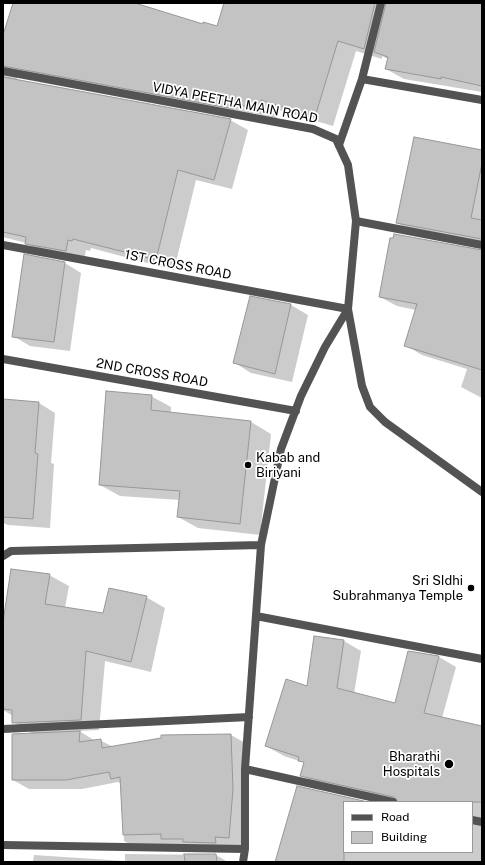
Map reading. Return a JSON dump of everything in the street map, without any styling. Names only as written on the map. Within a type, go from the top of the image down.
[{"type":"street","points":[[381,3],[362,79],[339,144],[348,165],[356,221],[348,309],[362,386],[370,407],[385,422],[482,492]]},
{"type":"street","name":"VIDYA PEETHA MAIN ROAD","points":[[3,71],[313,129],[336,139],[339,144]]},
{"type":"street","points":[[362,79],[482,100]]},
{"type":"street","points":[[356,221],[482,245]]},
{"type":"street","name":"1ST CROSS ROAD","points":[[3,245],[348,309]]},
{"type":"street","points":[[243,862],[245,849],[245,769],[261,545],[281,449],[296,411],[325,347],[348,309]]},
{"type":"street","name":"2ND CROSS ROAD","points":[[3,359],[296,411]]},
{"type":"street","points":[[3,556],[11,551],[261,545]]},
{"type":"street","points":[[256,616],[482,659]]},
{"type":"street","points":[[3,729],[249,718]]},
{"type":"street","points":[[245,769],[389,801]]},
{"type":"street","points":[[3,845],[245,849]]},
{"type":"building","points":[[13,3],[135,3],[203,24],[203,22],[217,26],[224,3],[375,3],[364,49],[338,41],[315,117],[261,100],[258,110],[235,103],[234,109],[3,66],[3,35]]},
{"type":"building","points":[[386,3],[482,3],[482,86],[441,77],[441,79],[385,69],[388,57],[374,52]]},
{"type":"building","points":[[3,77],[231,119],[214,180],[178,170],[156,260],[73,239],[72,241],[68,240],[66,251],[25,244],[26,237],[3,232]]},
{"type":"building","points":[[414,137],[482,150],[482,163],[471,218],[482,220],[482,239],[396,223]]},
{"type":"building","points":[[394,234],[482,250],[482,370],[404,346],[417,304],[379,297],[390,238],[393,238]]},
{"type":"building","points":[[24,254],[65,262],[54,342],[12,337]]},
{"type":"building","points":[[250,296],[291,304],[275,374],[233,363]]},
{"type":"building","points":[[106,391],[152,395],[151,410],[251,421],[240,524],[177,517],[180,491],[99,485]]},
{"type":"building","points":[[3,399],[39,402],[35,453],[38,454],[33,519],[3,517]]},
{"type":"building","points":[[11,569],[50,574],[45,604],[103,613],[109,588],[147,596],[131,662],[86,651],[81,720],[12,723],[12,710],[3,709],[3,622]]},
{"type":"building","points":[[314,636],[344,640],[337,688],[395,703],[408,651],[439,656],[424,713],[482,726],[482,802],[397,801],[394,797],[300,776],[304,762],[298,761],[299,757],[265,746],[286,679],[307,686]]},
{"type":"building","points":[[80,731],[79,742],[101,739],[102,748],[161,738],[161,735],[231,734],[233,789],[229,838],[215,837],[216,843],[183,842],[183,839],[161,839],[161,834],[123,835],[120,777],[111,779],[109,772],[66,780],[12,780],[12,734]]},
{"type":"building","points":[[297,786],[364,801],[343,801],[344,862],[275,862]]},
{"type":"building","points":[[184,854],[216,854],[217,862],[185,862]]},
{"type":"place","name":"Kabab and Biriyani","points":[[248,465]]},
{"type":"place","name":"Sri SIdhi Subrahmanya Temple","points":[[471,588]]},
{"type":"place","name":"Bharathi Hospitals","points":[[449,764]]}]
